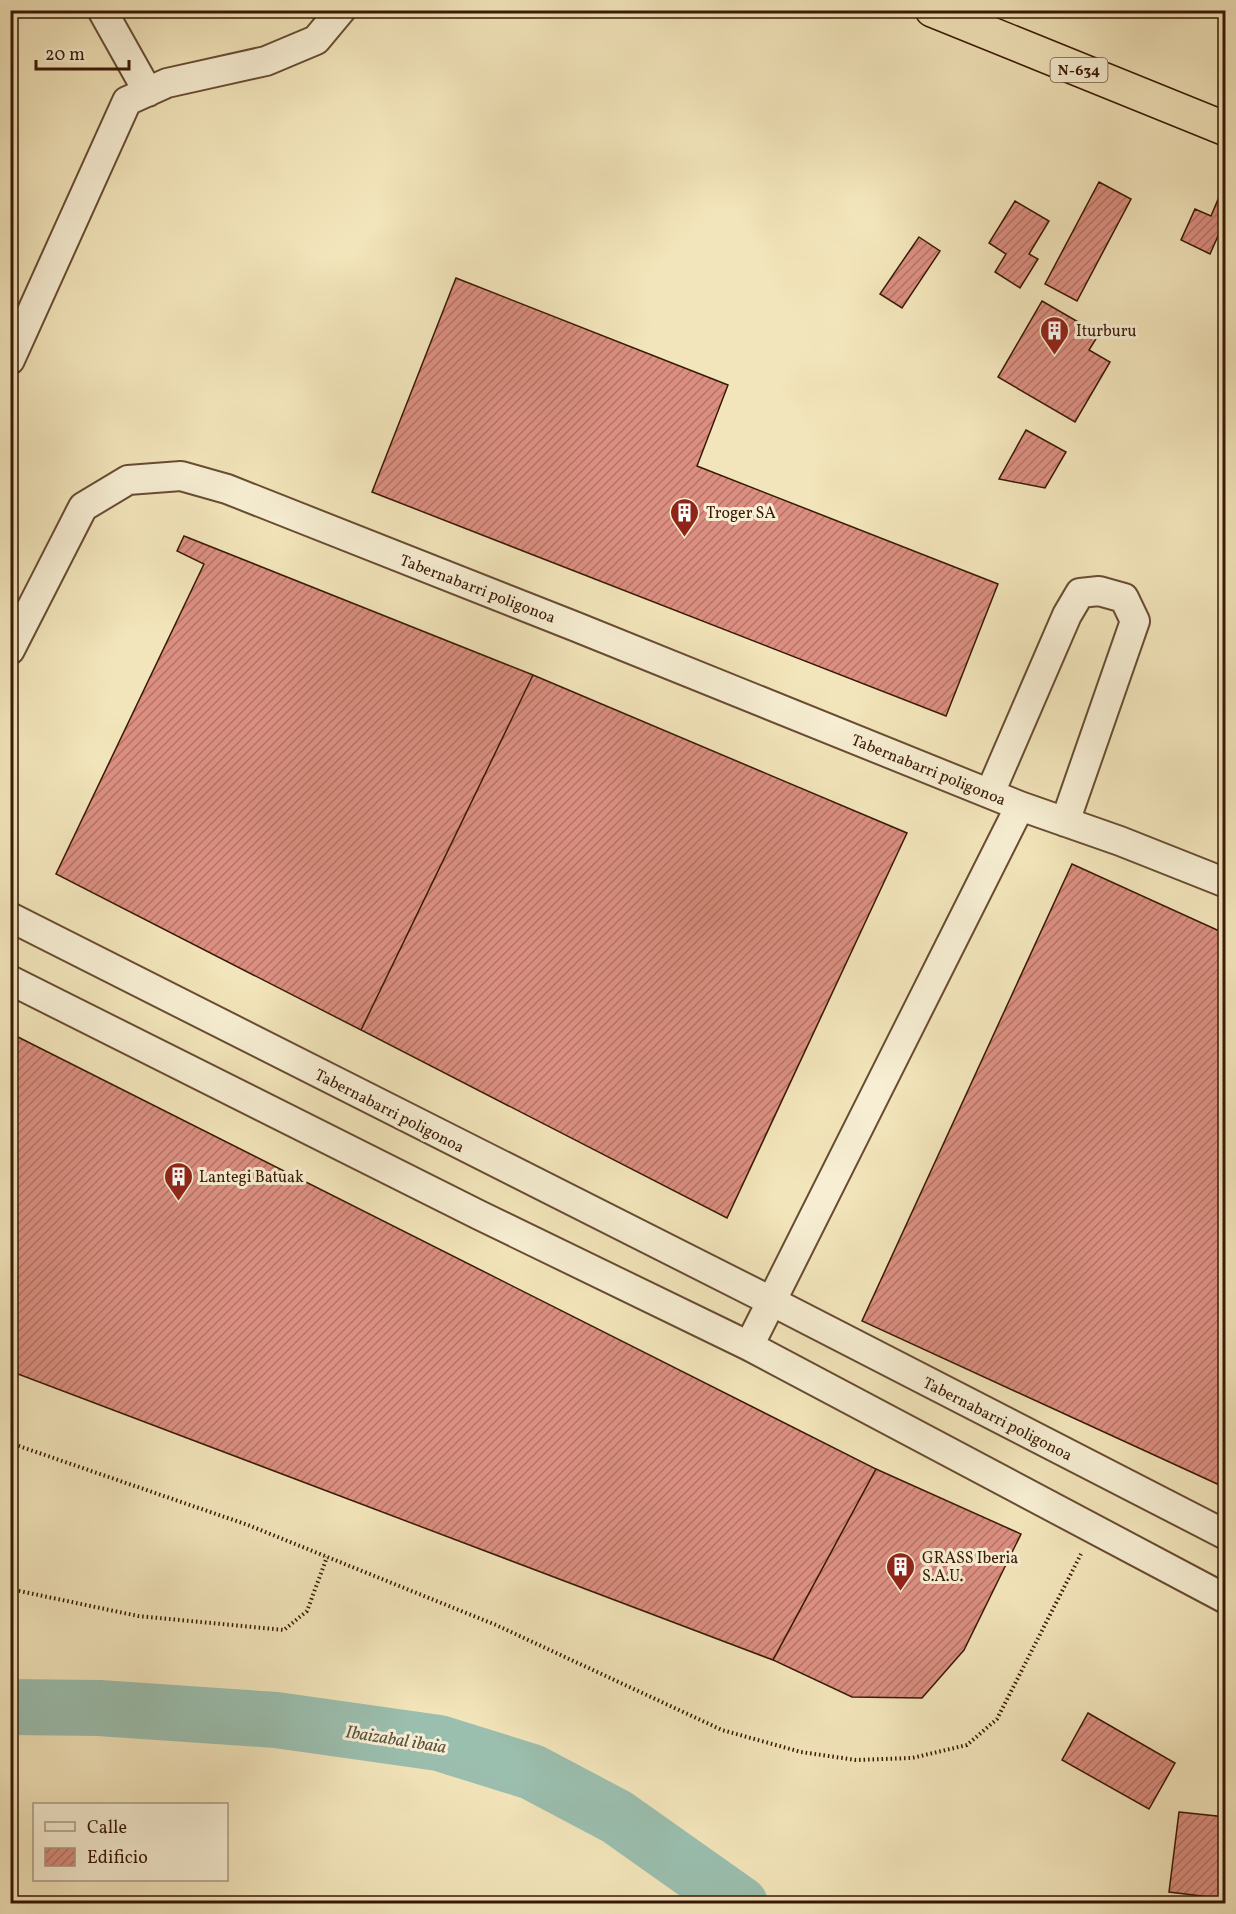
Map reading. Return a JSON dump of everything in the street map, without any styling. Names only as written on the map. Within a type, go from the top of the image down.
[{"type":"highway","name":"N-634","points":[[932,10],[1226,129]]},
{"type":"street","points":[[102,10],[148,92]]},
{"type":"street","points":[[10,360],[127,101],[167,83],[266,62],[316,40],[341,10]]},
{"type":"street","name":"Tabernabarri poligonoa","points":[[10,651],[83,507],[128,480],[182,476],[227,489],[1020,806],[1226,883]]},
{"type":"street","points":[[990,794],[1067,615],[1080,593],[1099,591],[1124,598],[1135,621],[1065,822]]},
{"type":"street","name":"Tabernabarri poligonoa","points":[[749,1346],[1020,806]]},
{"type":"street","name":"Tabernabarri poligonoa","points":[[10,917],[771,1301],[1226,1535]]},
{"type":"street","points":[[10,980],[468,1210],[749,1346],[1226,1599]]},
{"type":"path","points":[[10,1443],[248,1526],[496,1625],[722,1730],[801,1752],[856,1761],[912,1758],[967,1745],[997,1719],[1094,1530]]},
{"type":"path","points":[[10,1589],[138,1616],[284,1630],[307,1611],[327,1557]]},
{"type":"building","points":[[1099,182],[1131,199],[1077,301],[1045,284]]},
{"type":"building","points":[[1219,197],[1226,200],[1226,218],[1210,254],[1181,240],[1195,209],[1211,216]]},
{"type":"building","points":[[1015,201],[1049,221],[1029,254],[1038,259],[1020,288],[995,272],[1006,254],[989,243]]},
{"type":"building","points":[[919,237],[940,251],[902,308],[880,294]]},
{"type":"building","name":"Troger SA","points":[[456,278],[728,385],[697,466],[998,584],[946,716],[372,492]]},
{"type":"building","name":"Iturburu","points":[[1042,301],[1099,334],[1089,350],[1110,362],[1075,422],[998,377]]},
{"type":"building","points":[[1026,430],[1066,452],[1045,488],[999,479]]},
{"type":"building","points":[[184,536],[533,675],[361,1030],[56,874],[204,564],[177,551]]},
{"type":"building","points":[[533,675],[907,833],[727,1218],[361,1030]]},
{"type":"building","points":[[1072,864],[1226,934],[1226,1488],[862,1321]]},
{"type":"building","name":"Lantegi Batuak","points":[[10,1033],[876,1469],[773,1660],[10,1371]]},
{"type":"building","name":"GRASS Iberia S.A.U.","points":[[876,1469],[1021,1534],[964,1650],[922,1698],[852,1697],[773,1660]]},
{"type":"building","points":[[1088,1713],[1175,1763],[1149,1809],[1062,1760]]},
{"type":"building","points":[[1179,1812],[1226,1817],[1226,1899],[1169,1892]]},
{"type":"waterway","name":"Ibaizabal ibaia","points":[[10,1707],[99,1708],[276,1720],[439,1743],[532,1772],[617,1817],[740,1904]]},
{"type":"place","name":"Iturburu","points":[[1055,356]]},
{"type":"place","name":"Troger SA","points":[[685,538]]},
{"type":"place","name":"Lantegi Batuak","points":[[178,1202]]},
{"type":"place","name":"GRASS Iberia S.A.U.","points":[[901,1592]]}]
